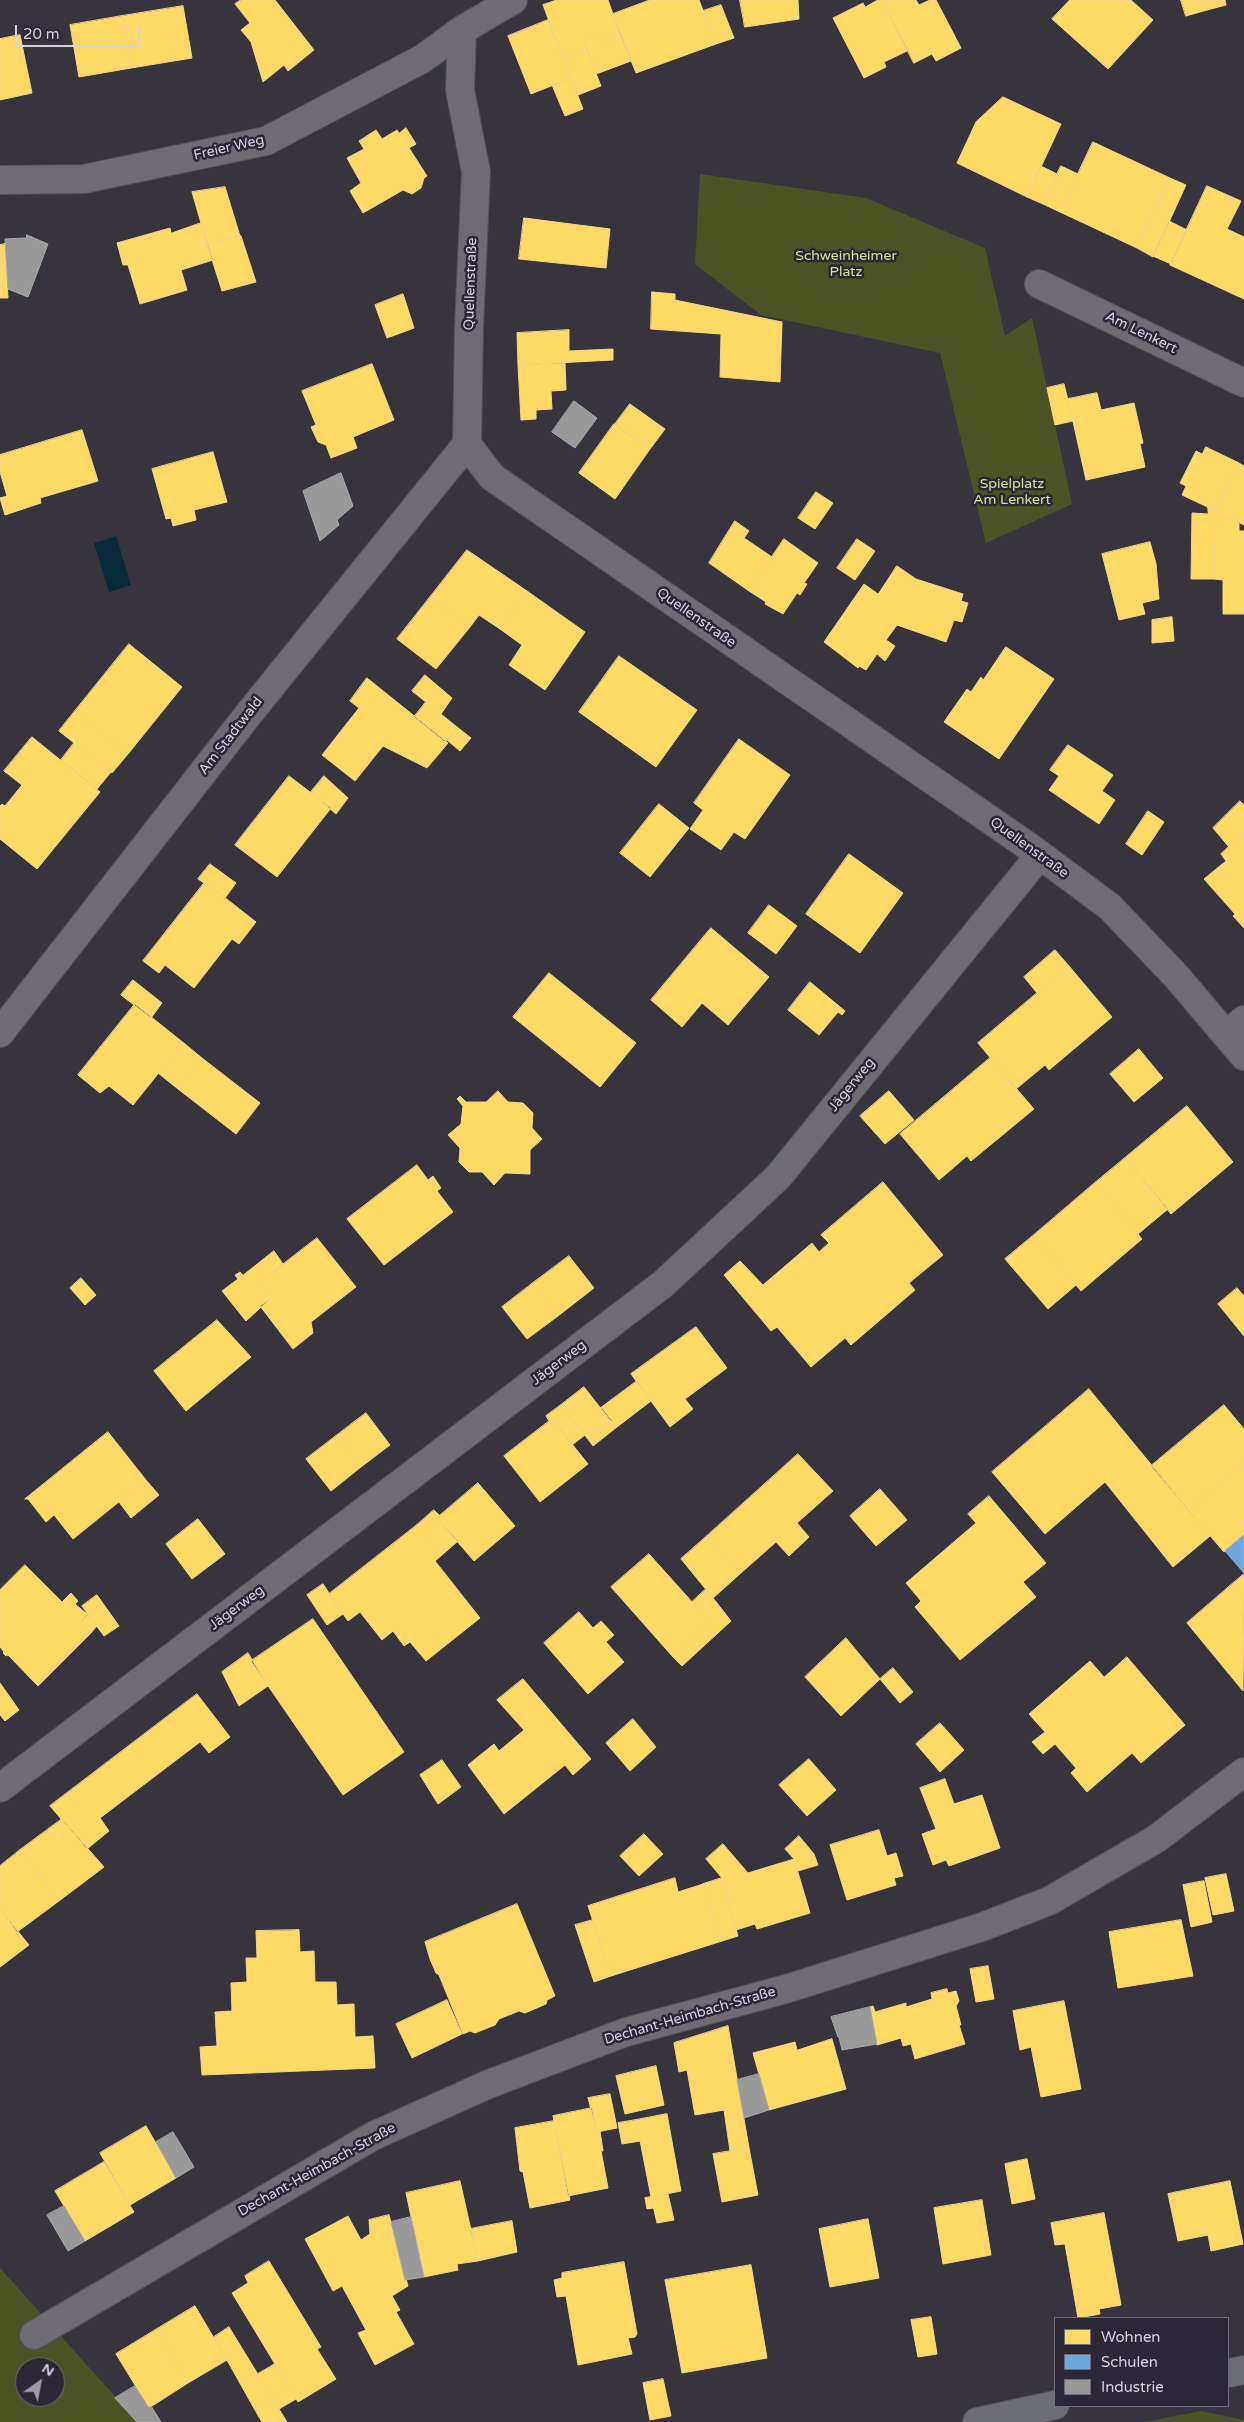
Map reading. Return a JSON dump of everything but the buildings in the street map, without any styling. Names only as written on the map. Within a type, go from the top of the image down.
[{"type":"main road","points":[[1229,2373],[1244,2370]]},
{"type":"main road","points":[[977,2422],[1054,2405]]},
{"type":"street","name":"Freier Weg","points":[[0,180],[84,179],[266,141],[422,59],[462,30],[513,0]]},
{"type":"street","name":"Quellenstraße","points":[[462,30],[460,90],[476,172],[468,326],[467,444],[492,477],[1040,855],[1110,908],[1176,976],[1235,1027],[1244,1056]]},
{"type":"street","name":"Am Lenkert","points":[[1038,284],[1244,383]]},
{"type":"street","name":"Am Stadtwald","points":[[0,1033],[246,716],[467,444]]},
{"type":"street","name":"Jägerweg","points":[[0,1788],[663,1284],[778,1177],[1040,855]]},
{"type":"street","name":"Dechant-Heimbach-Straße","points":[[34,2335],[373,2136],[489,2084],[626,2032],[796,1986],[982,1927],[1049,1901],[1156,1839],[1244,1772]]},
{"type":"green space","name":"Schweinheimer Platz","points":[[700,174],[866,198],[985,248],[1005,336],[1032,318],[1072,504],[986,543],[940,353],[761,315],[695,264]]},
{"type":"green space","points":[[0,2268],[138,2422],[0,2422]]},
{"type":"green space","points":[[1201,2411],[1244,2420],[1244,2422],[1145,2422]]},
{"type":"water","points":[[116,536],[131,585],[109,592],[94,543]]},
{"type":"park label","name":"Spielplatz Am Lenkert","points":[[1012,492]]}]
